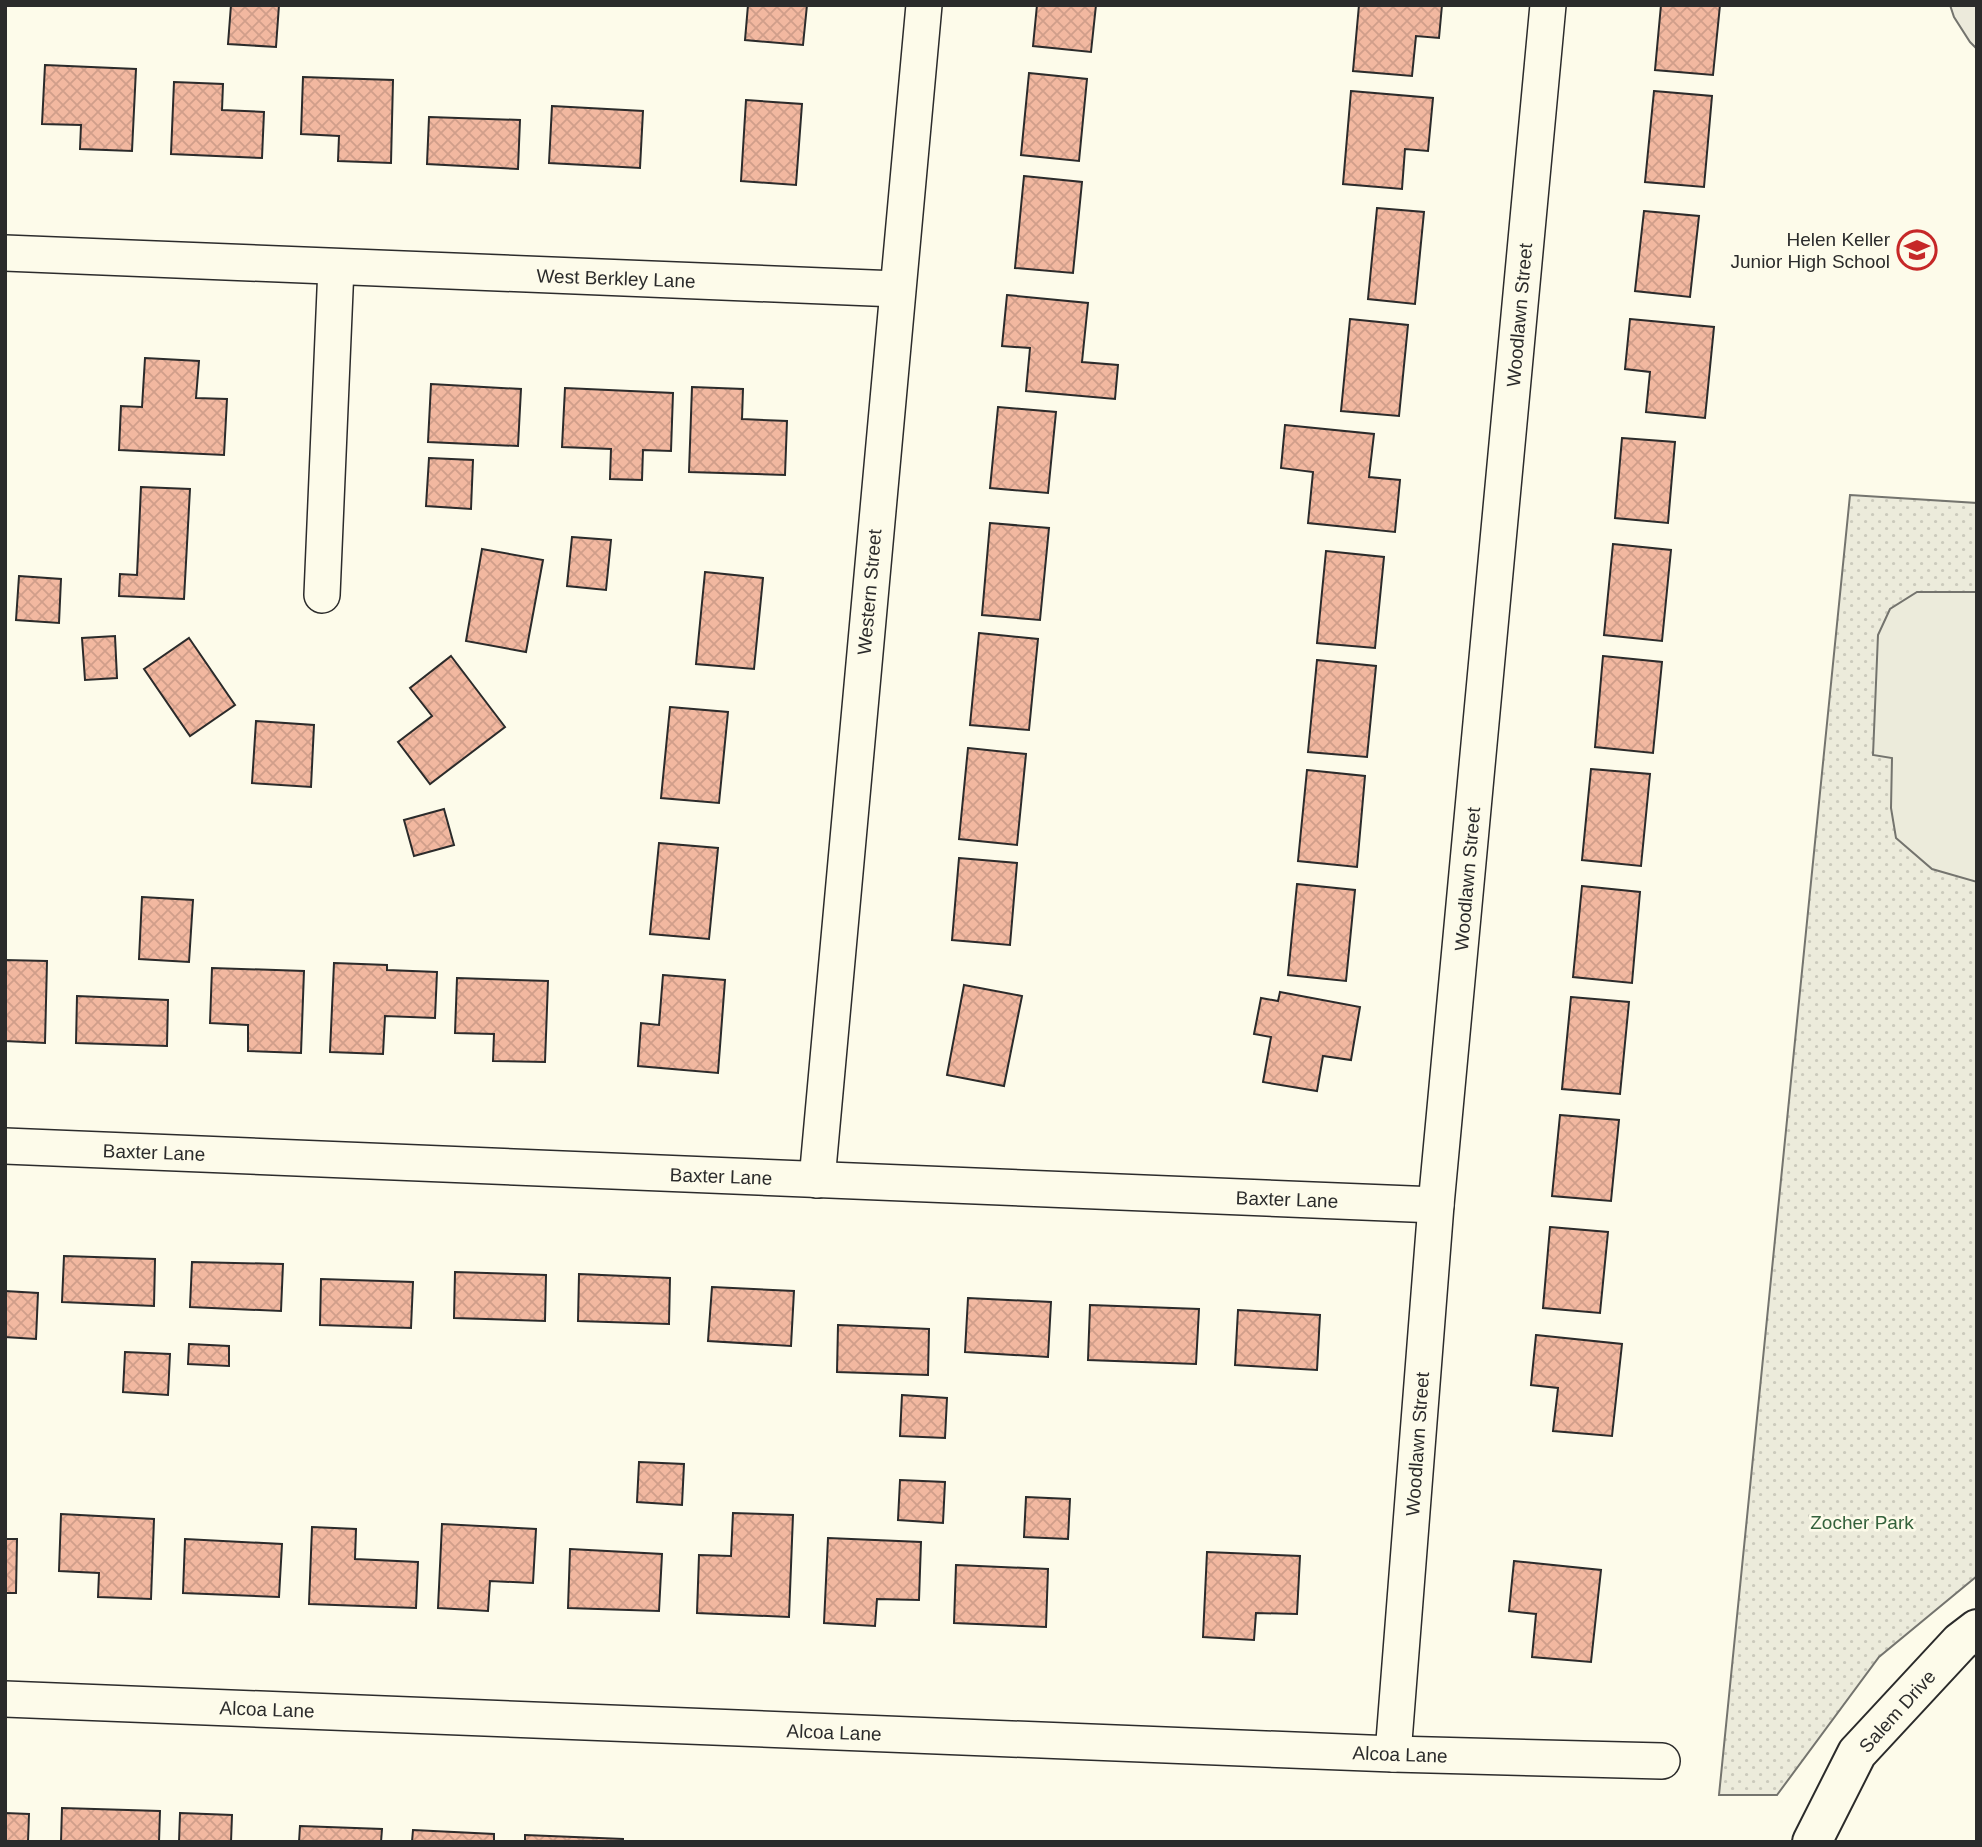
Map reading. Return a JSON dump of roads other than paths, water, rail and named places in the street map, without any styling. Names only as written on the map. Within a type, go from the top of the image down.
[{"type":"street","name":"Western Street","points":[[817,1180],[924,5]]},
{"type":"street","name":"Woodlawn Street","points":[[1393,1754],[1436,1205],[1548,5]]},
{"type":"street","name":"West Berkley Lane","points":[[5,253],[897,289]]},
{"type":"street","points":[[322,595],[336,267]]},
{"type":"street","name":"Baxter Lane","points":[[5,1146],[1436,1205]]},
{"type":"street","name":"Salem Drive","points":[[1812,1842],[1857,1753],[1960,1642],[1977,1629]]},
{"type":"street","name":"Alcoa Lane","points":[[5,1699],[1393,1754],[1662,1761]]},
{"type":"place","name":"Helen Keller Junior High School","points":[[1917,250]]},
{"type":"park label","name":"Zocher Park","points":[[1862,1522]]}]
